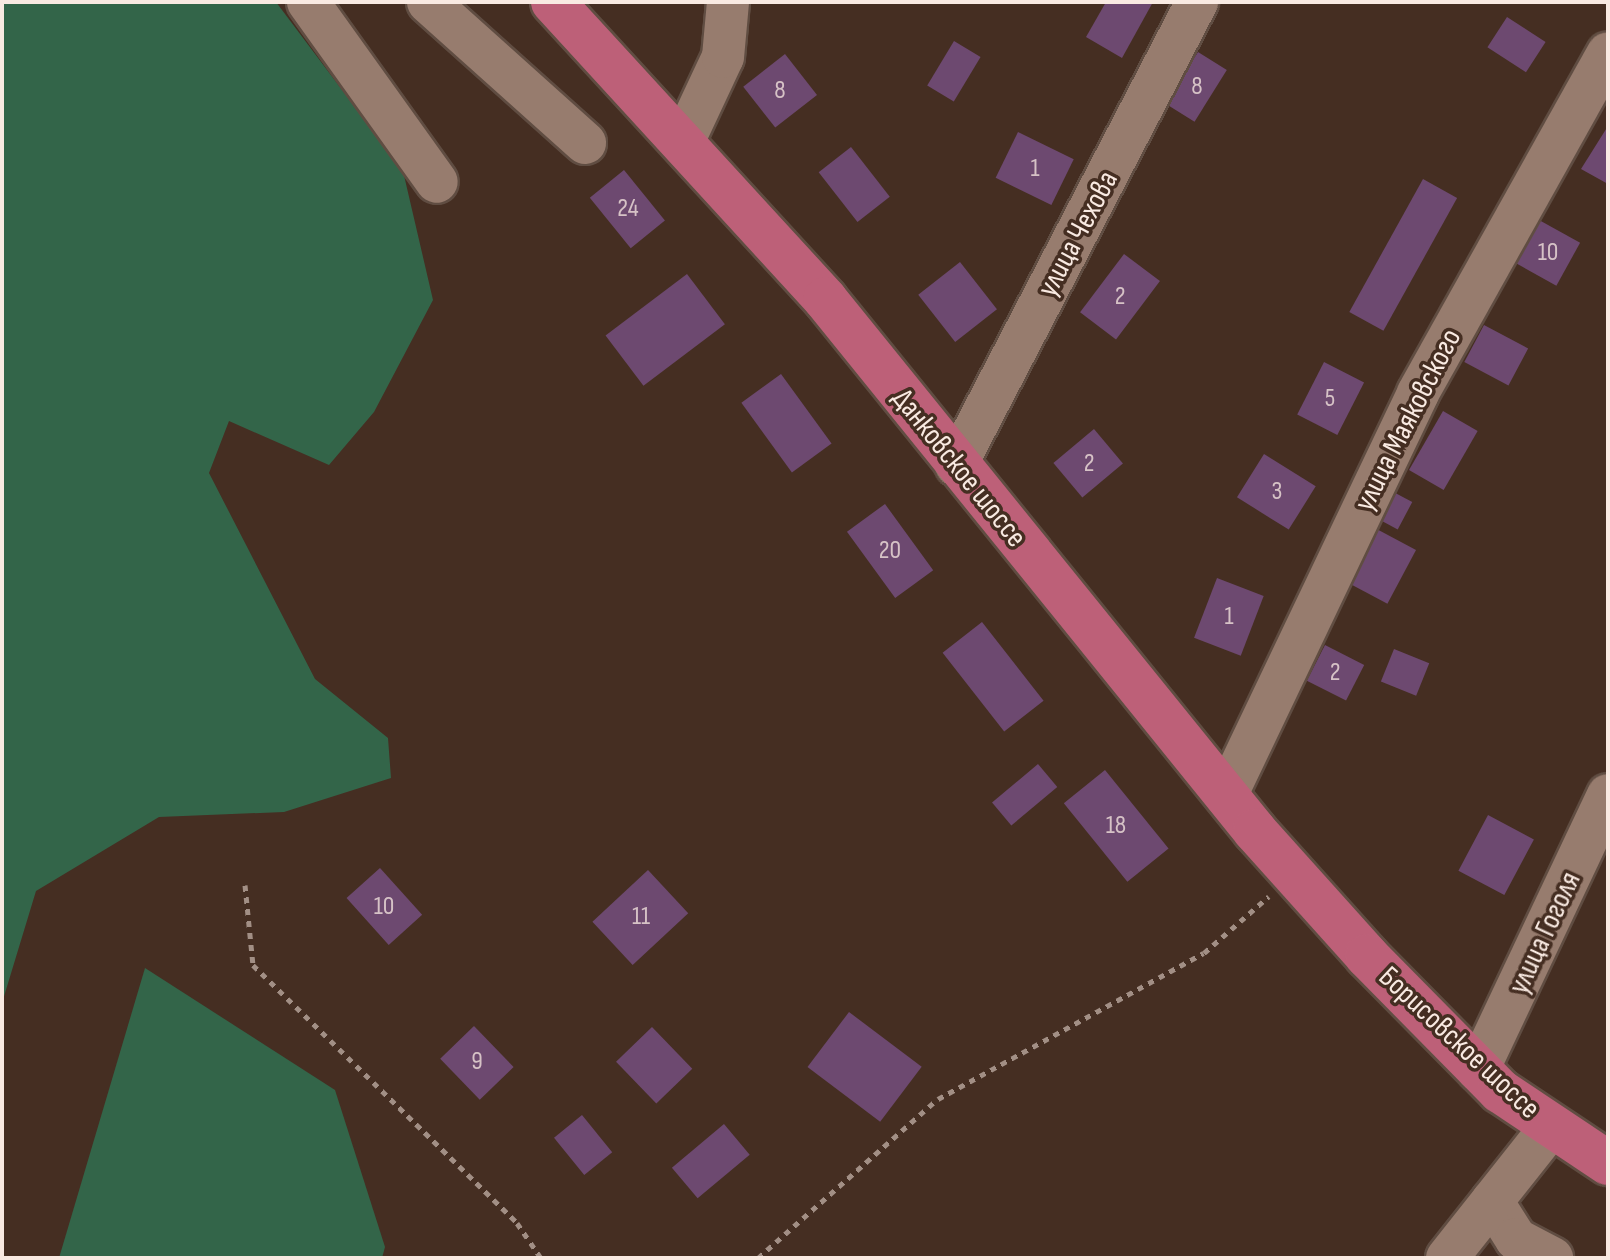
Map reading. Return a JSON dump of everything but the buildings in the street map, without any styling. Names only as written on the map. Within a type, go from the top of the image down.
[{"type":"main road","name":"Данковское шоссе","points":[[553,2],[685,138],[1226,796],[1356,942]]},
{"type":"main road","name":"Борисовское шоссе","points":[[1356,942],[1478,1070],[1550,1128],[1608,1163]]},
{"type":"street","points":[[308,2],[437,182]]},
{"type":"street","points":[[428,2],[585,143]]},
{"type":"street","points":[[685,138],[723,57],[728,2]]},
{"type":"street","name":"улица Чехова","points":[[956,465],[1197,2]]},
{"type":"street","name":"улица Маяковского","points":[[1226,796],[1418,393],[1608,53]]},
{"type":"street","name":"улица Гоголя","points":[[1478,1070],[1608,795]]},
{"type":"street","points":[[1447,1258],[1550,1128]]},
{"type":"street","points":[[1492,1201],[1516,1239],[1552,1258]]},
{"type":"path","points":[[758,1258],[938,1099],[1204,953],[1294,875]]},
{"type":"path","points":[[245,885],[253,965],[517,1223],[541,1258]]},
{"type":"green space","points":[[2,2],[276,2],[403,171],[433,300],[374,412],[329,465],[229,421],[209,473],[315,679],[388,738],[391,778],[284,812],[159,817],[36,891],[2,1003]]},
{"type":"green space","points":[[145,968],[335,1090],[385,1247],[382,1258],[59,1258]]}]
